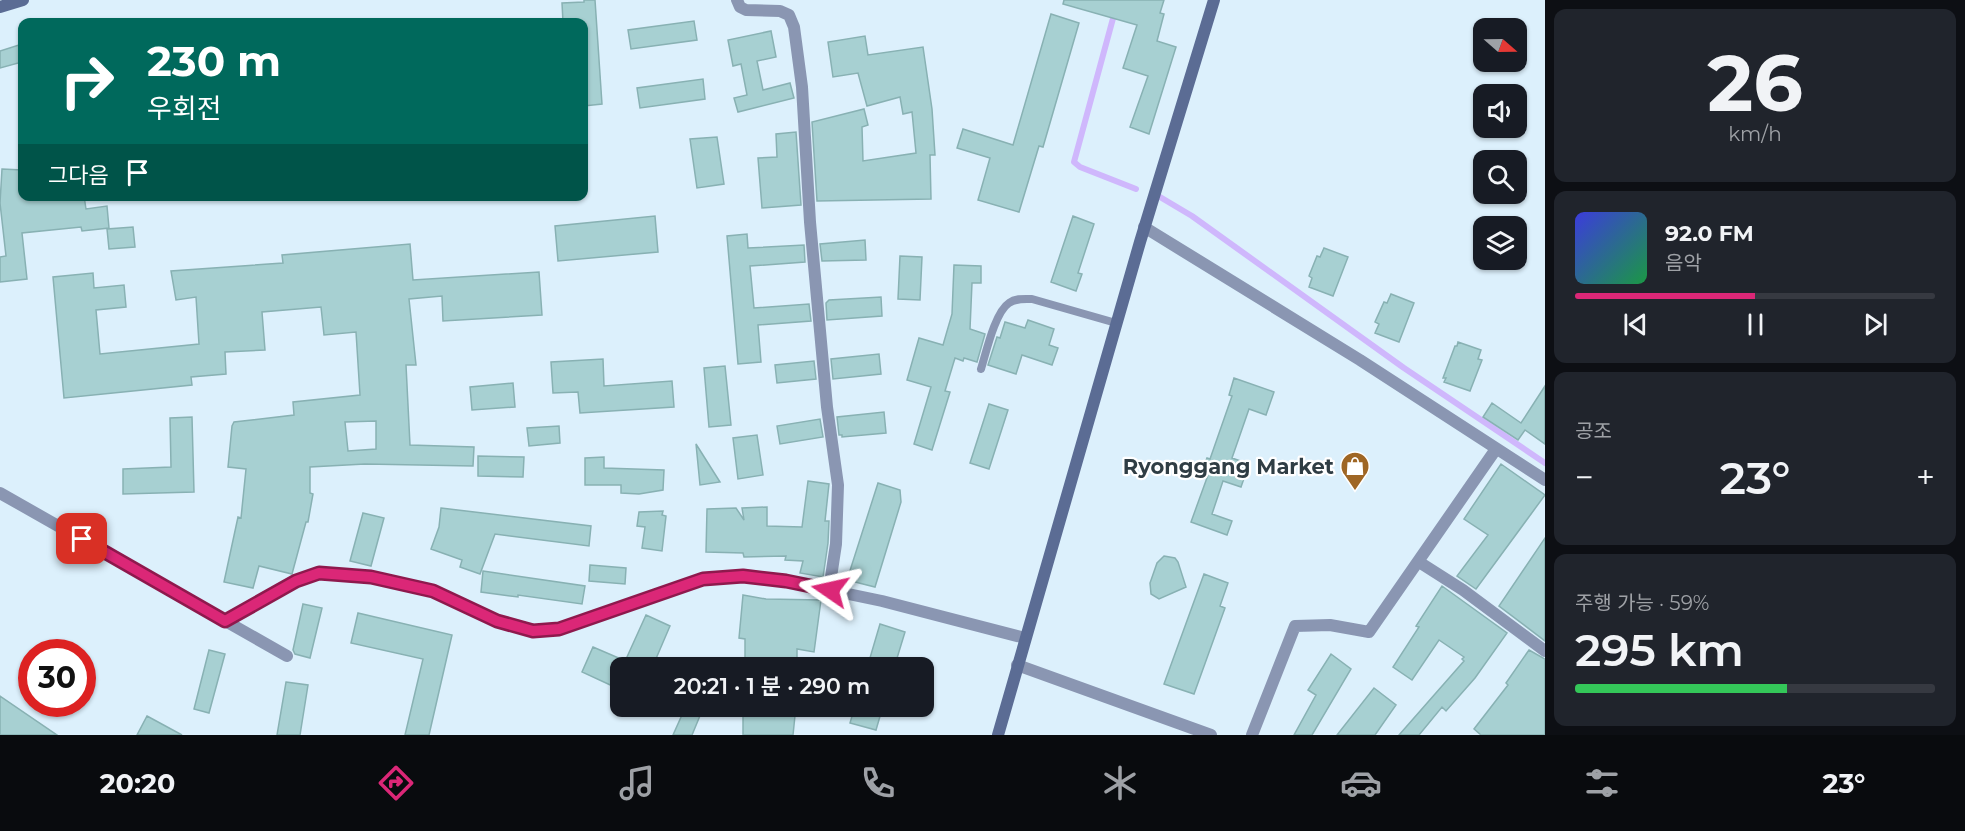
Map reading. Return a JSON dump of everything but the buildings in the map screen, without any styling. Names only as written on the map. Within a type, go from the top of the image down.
[{"type":"street","points":[[0,8],[23,0]]},
{"type":"street","points":[[737,0],[740,7],[746,10],[780,11],[789,15],[794,27],[802,87],[810,222],[827,406],[838,486],[836,544],[830,590]]},
{"type":"street","points":[[998,735],[1144,227],[1214,0]]},
{"type":"street","points":[[1144,227],[1352,355],[1545,480]]},
{"type":"street","points":[[1252,735],[1295,626],[1330,625],[1369,632],[1496,448]]},
{"type":"street","points":[[0,493],[286,656]]},
{"type":"street","points":[[1419,562],[1545,651]]},
{"type":"street","points":[[225,621],[296,581],[319,573],[371,577],[433,591],[497,621],[533,631],[559,629],[703,579],[743,576],[786,581],[882,601],[1025,638]]},
{"type":"street","points":[[1017,665],[1210,735]]},
{"type":"lane","points":[[981,369],[999,316],[1008,303],[1018,299],[1032,299],[1116,323]]},
{"type":"waterway","points":[[1118,0],[1074,162],[1080,167],[1136,189]]},
{"type":"waterway","points":[[1160,197],[1192,216],[1404,368],[1545,463]]},
{"type":"place","name":"Ryonggang Market","points":[[1355,492]]},
{"type":"route","points":[[82,539],[225,621],[296,581],[319,573],[371,577],[433,591],[497,621],[533,631],[559,629],[703,579],[743,576],[786,581],[830,590]]}]
